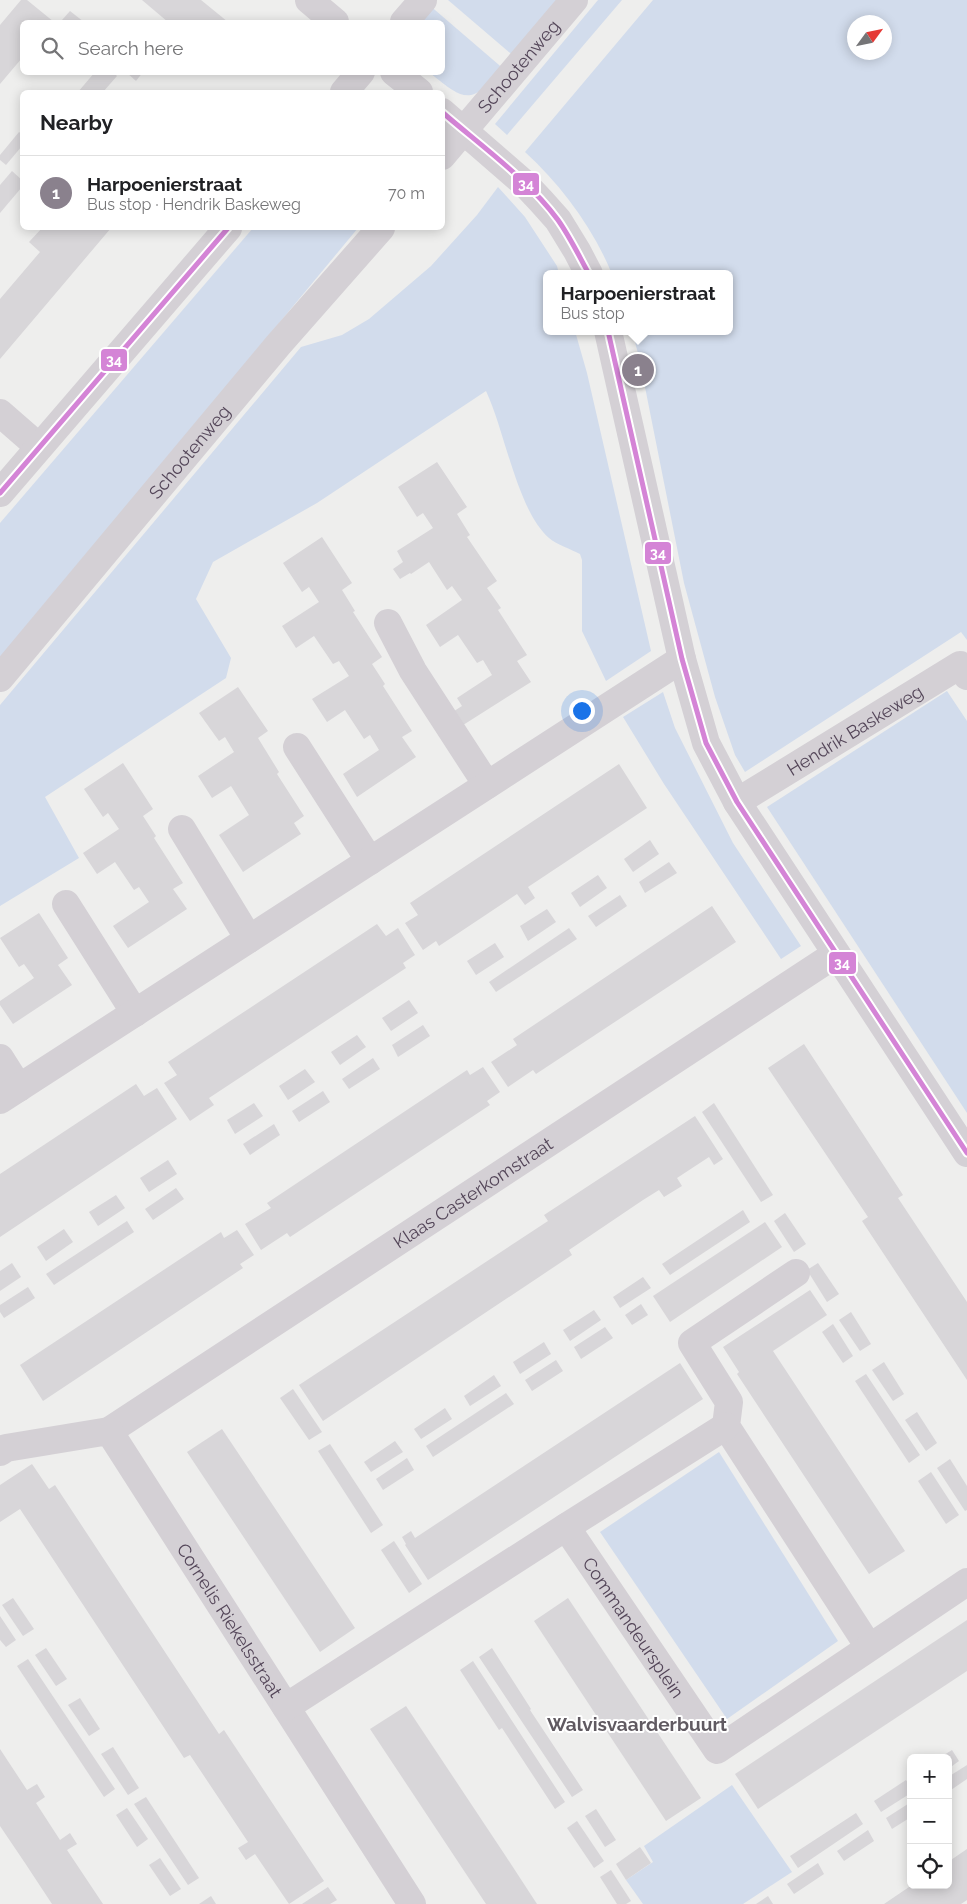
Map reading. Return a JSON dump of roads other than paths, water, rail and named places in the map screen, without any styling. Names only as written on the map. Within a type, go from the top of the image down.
[{"type":"street","points":[[309,0],[333,20]]},
{"type":"street","points":[[406,20],[423,0]]},
{"type":"street","name":"Schootenweg","points":[[445,153],[574,0]]},
{"type":"street","points":[[346,90],[358,75]]},
{"type":"street","points":[[398,75],[416,90]]},
{"type":"street","points":[[445,114],[525,184],[558,220],[587,270]]},
{"type":"street","points":[[0,493],[226,230]]},
{"type":"street","name":"Schootenweg","points":[[0,678],[272,353],[379,230]]},
{"type":"street","points":[[609,335],[682,659],[706,743],[737,802],[967,1153]]},
{"type":"street","points":[[0,413],[39,448]]},
{"type":"street","points":[[388,623],[413,671],[487,785]]},
{"type":"street","points":[[0,1058],[10,1094],[682,659]]},
{"type":"street","name":"Hendrik Baskeweg","points":[[737,802],[960,665],[967,676]]},
{"type":"street","points":[[297,747],[370,861]]},
{"type":"street","points":[[182,829],[249,939]]},
{"type":"street","points":[[66,904],[135,1013]]},
{"type":"street","name":"Klaas Casterkomstraat","points":[[109,1431],[836,954]]},
{"type":"street","points":[[796,1273],[692,1344],[729,1402],[726,1426],[869,1647]]},
{"type":"street","points":[[286,1707],[566,1526],[726,1426]]},
{"type":"street","points":[[0,1452],[6,1448],[109,1431]]},
{"type":"street","name":"Cornelis Riekelsstraat","points":[[109,1431],[412,1904]]},
{"type":"street","name":"Commandeursplein","points":[[566,1526],[717,1750],[967,1582]]},
{"type":"place","name":"Harpoenierstraat","points":[[638,370]]},
{"type":"district","name":"Walvisvaarderbuurt","points":[[637,1724]]}]
